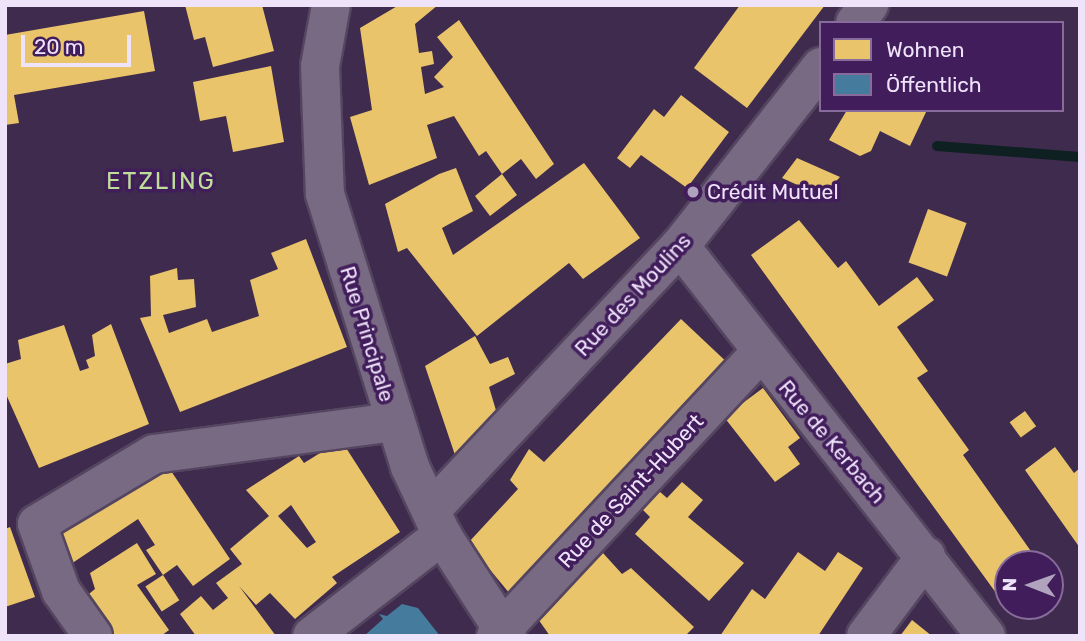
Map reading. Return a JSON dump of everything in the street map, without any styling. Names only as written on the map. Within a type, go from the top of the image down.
[{"type":"street","name":"Rue Principale","points":[[331,5],[320,66],[326,194],[393,422],[436,522],[502,633]]},
{"type":"street","points":[[857,21],[869,5]]},
{"type":"street","name":"Rue des Moulins","points":[[312,636],[436,522],[680,246],[819,70]]},
{"type":"street","name":"Rue de Kerbach","points":[[680,246],[759,354],[926,556],[986,636]]},
{"type":"street","name":"Rue de Saint-Hubert","points":[[502,633],[759,354]]},
{"type":"street","points":[[93,636],[61,591],[37,524],[154,454],[393,422]]},
{"type":"street","points":[[866,636],[926,556]]},
{"type":"building: Wohnen","points":[[185,5],[262,5],[274,51],[213,67],[205,37],[194,40]]},
{"type":"building: Wohnen","points":[[399,5],[438,5],[415,24],[419,53],[432,51],[434,64],[421,67],[425,94],[444,87],[434,77],[453,57],[437,37],[459,20],[554,164],[536,179],[521,159],[502,174],[486,151],[479,156],[454,116],[427,125],[437,158],[369,185],[350,117],[372,110],[360,28]]},
{"type":"building: Wohnen","points":[[740,5],[825,5],[747,108],[694,68]]},
{"type":"building: Wohnen","points":[[144,11],[155,71],[14,95],[19,123],[5,125],[5,35]]},
{"type":"building: Wohnen","points":[[271,66],[284,142],[233,152],[226,116],[200,121],[193,82]]},
{"type":"building: Wohnen","points":[[681,95],[729,132],[687,188],[641,155],[630,168],[617,158],[654,109],[664,117]]},
{"type":"building: Wohnen","points":[[846,112],[926,112],[910,146],[880,131],[871,151],[860,156],[829,140]]},
{"type":"building: Wohnen","points":[[797,158],[840,177],[822,196],[782,178]]},
{"type":"building: Wohnen","points":[[584,163],[640,238],[583,279],[569,263],[477,336],[407,248],[398,252],[385,204],[439,174],[456,168],[473,211],[442,228],[453,255]]},
{"type":"building: Wohnen","points":[[502,174],[517,195],[490,216],[475,196]]},
{"type":"building: Wohnen","points":[[928,209],[967,223],[947,277],[909,263]]},
{"type":"building: Wohnen","points":[[799,220],[838,268],[846,261],[879,306],[917,277],[934,300],[897,327],[928,371],[917,378],[969,450],[963,455],[1030,550],[994,550],[994,590],[751,255]]},
{"type":"building: Wohnen","points":[[306,239],[347,347],[180,412],[140,318],[151,316],[150,276],[177,268],[178,280],[194,279],[196,307],[163,315],[169,333],[207,319],[212,332],[259,316],[250,280],[278,269],[271,253]]},
{"type":"building: Wohnen","points":[[681,319],[732,367],[515,600],[468,543],[518,489],[510,480],[529,449],[544,462]]},
{"type":"building: Wohnen","points":[[111,324],[149,424],[39,468],[5,392],[5,364],[21,359],[18,340],[64,325],[80,371],[89,368],[86,360],[95,356],[92,335]]},
{"type":"building: Wohnen","points":[[475,336],[490,364],[508,357],[515,374],[489,387],[501,427],[456,458],[425,366]]},
{"type":"building: Wohnen","points":[[763,388],[800,438],[788,447],[800,464],[775,482],[724,417]]},
{"type":"building: Wohnen","points":[[1025,411],[1036,426],[1021,438],[1010,422]]},
{"type":"building: Wohnen","points":[[341,440],[400,532],[332,577],[337,583],[295,619],[270,593],[256,605],[239,586],[276,636],[196,636],[180,614],[201,596],[213,610],[228,598],[216,583],[242,564],[230,549],[269,516],[246,490],[299,456],[304,463]],"holes":[[[291,505],[316,542],[307,548],[278,516]]]},
{"type":"building: Wohnen","points":[[1055,447],[1074,473],[1080,468],[1080,548],[1025,470]]},
{"type":"building: Wohnen","points":[[165,462],[230,559],[193,586],[177,565],[163,575],[146,550],[155,545],[138,519],[68,566],[59,534],[65,525]]},
{"type":"building: Wohnen","points":[[682,482],[703,500],[688,517],[744,563],[709,601],[635,534],[650,517],[642,509],[659,491],[667,498]]},
{"type":"building: Wohnen","points":[[10,527],[35,597],[5,607],[5,529]]},
{"type":"building: Wohnen","points":[[137,543],[156,574],[137,585],[169,630],[161,636],[110,636],[84,598],[95,589],[90,573]]},
{"type":"building: Wohnen","points":[[798,552],[825,571],[838,552],[863,568],[818,636],[720,636],[752,589],[765,599]]},
{"type":"building: Wohnen","points":[[603,553],[622,574],[631,568],[694,627],[685,636],[550,636],[538,619]]},
{"type":"building: Wohnen","points":[[163,575],[179,600],[162,612],[145,586]]},
{"type":"building: Wohnen","points":[[912,620],[932,636],[900,636]]},
{"type":"building: Öffentlich","points":[[402,604],[418,608],[440,636],[364,636],[383,619],[379,614],[387,616]]},
{"type":"waterway","points":[[937,146],[1080,157]]},
{"type":"place","name":"Crédit Mutuel","points":[[693,192]]},
{"type":"district","name":"ETZLING","points":[[161,182]]}]
